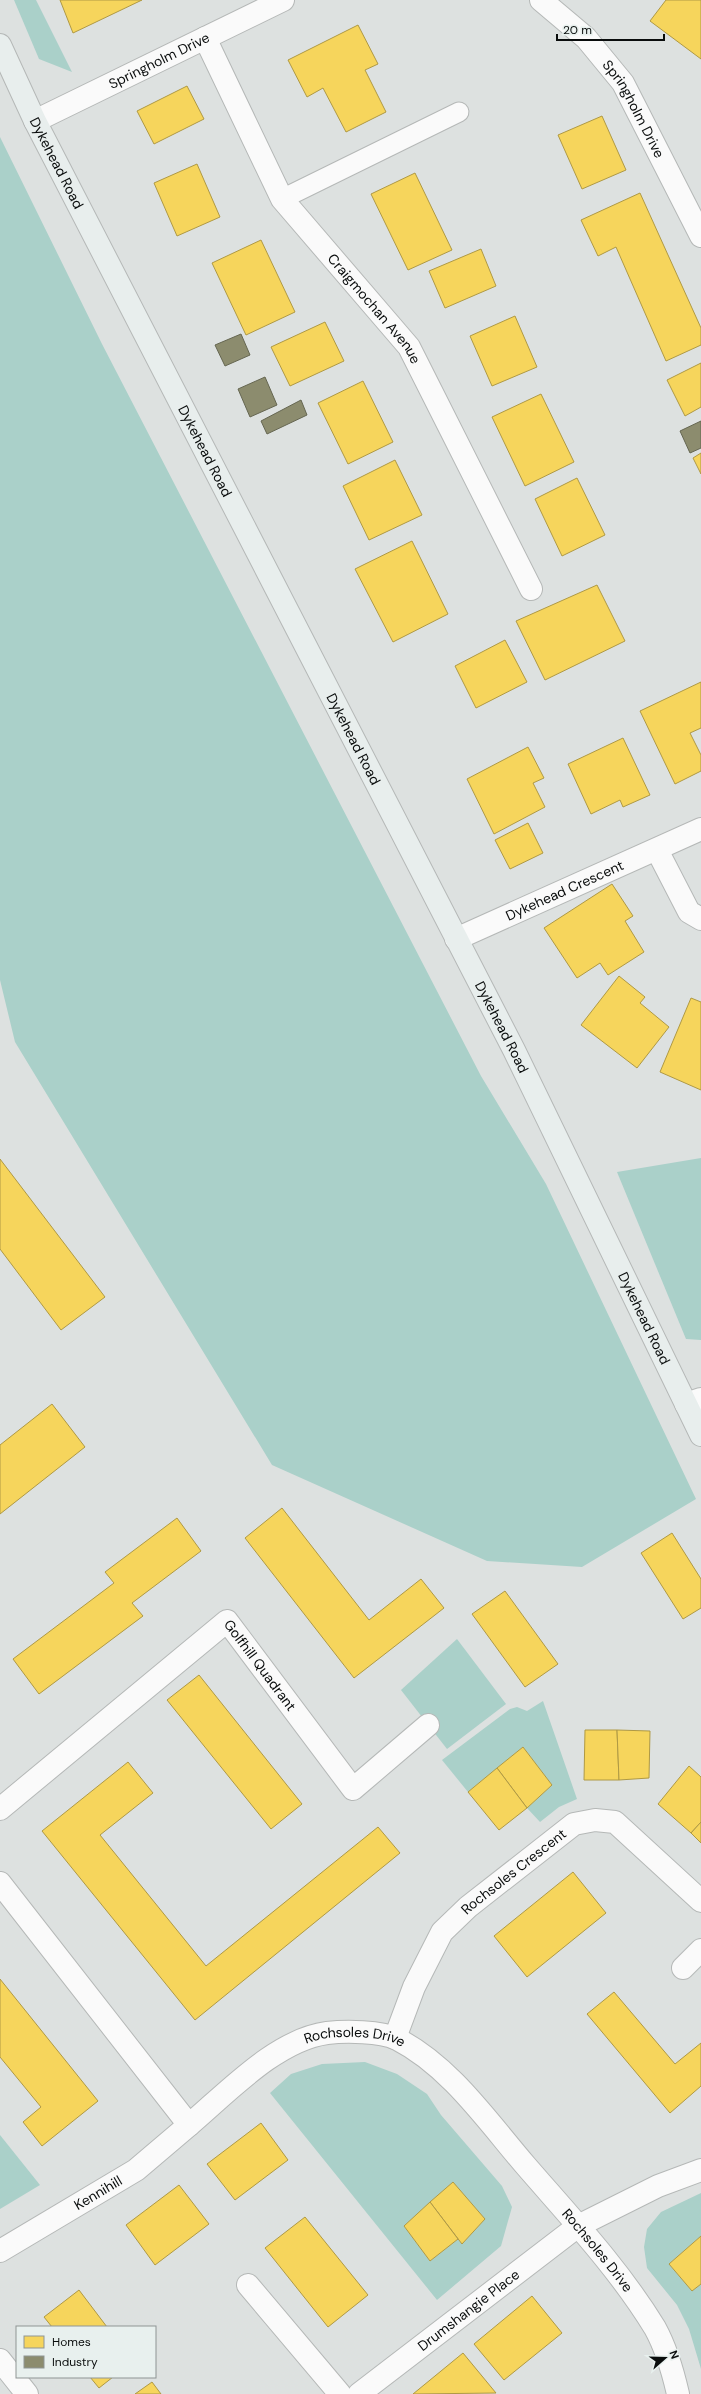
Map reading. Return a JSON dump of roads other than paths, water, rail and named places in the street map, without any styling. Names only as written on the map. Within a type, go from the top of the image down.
[{"type":"street","name":"Springholm Drive","points":[[35,121],[283,0]]},
{"type":"street","name":"Springholm Drive","points":[[541,0],[586,38],[623,82],[701,236]]},
{"type":"street","name":"Craigmochan Avenue","points":[[205,38],[282,199],[410,347],[531,589]]},
{"type":"street","name":"Dykehead Road","points":[[0,45],[35,121],[694,1402],[701,1435]]},
{"type":"street","name":"Dykehead Crescent","points":[[456,939],[701,829]]},
{"type":"street","points":[[665,846],[689,912],[701,919]]},
{"type":"street","name":"Golfhill Quadrant","points":[[0,1809],[227,1621],[353,1789],[428,1725]]},
{"type":"street","name":"Rochsoles Crescent","points":[[395,2038],[414,1987],[442,1932],[468,1907],[574,1824],[595,1820],[615,1822],[701,1901]]},
{"type":"street","points":[[0,1883],[189,2125]]},
{"type":"street","points":[[682,1968],[701,1950]]},
{"type":"street","name":"Rochsoles Drive","points":[[189,2125],[275,2053],[300,2040],[328,2033],[364,2033],[395,2038],[424,2056],[462,2092],[578,2226],[627,2286],[656,2330],[673,2371],[678,2394]]},
{"type":"street","name":"Kennihill","points":[[0,2251],[136,2170],[189,2125]]},
{"type":"street","name":"Drumshangie Place","points":[[359,2394],[578,2226],[658,2186],[701,2170]]},
{"type":"street","points":[[248,2286],[340,2394]]},
{"type":"street","points":[[0,2360],[27,2394]]},
{"type":"lane","points":[[282,199],[459,112]]}]
